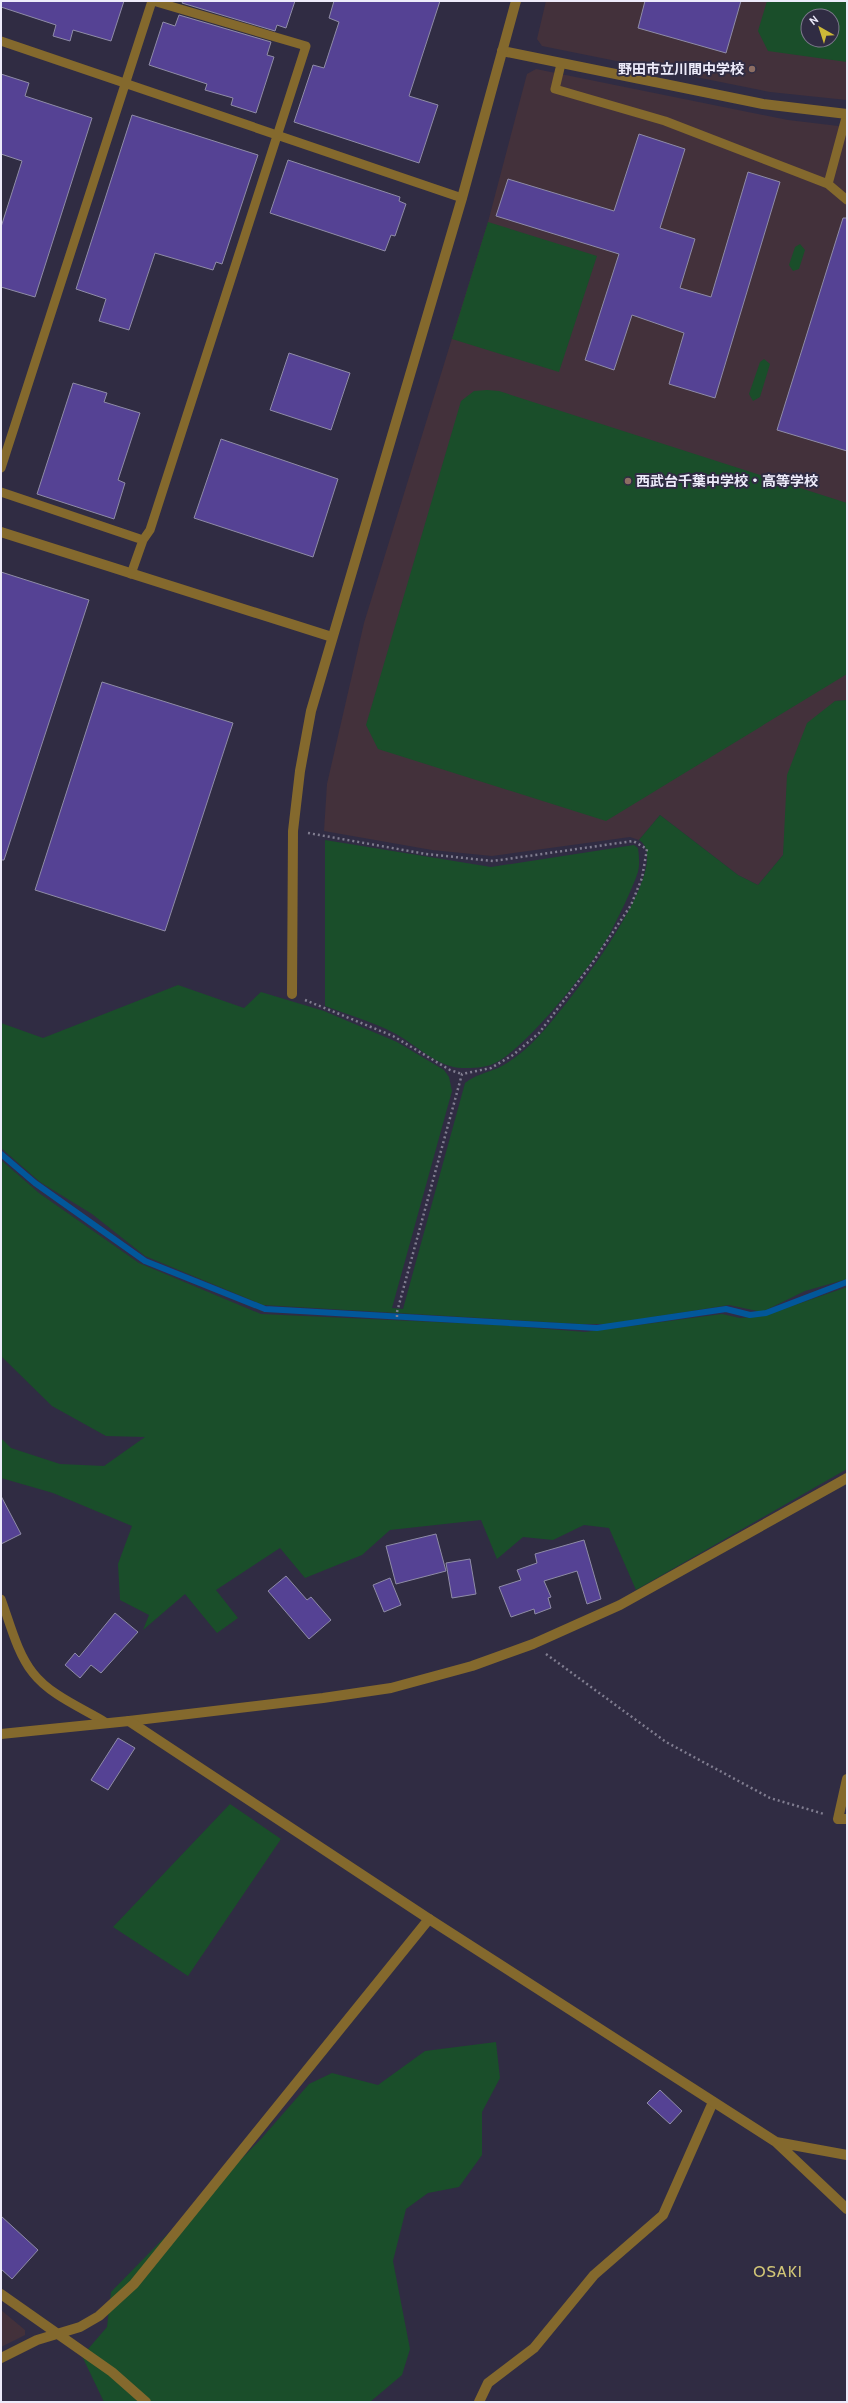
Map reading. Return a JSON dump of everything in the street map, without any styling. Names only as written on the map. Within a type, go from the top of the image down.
[{"type":"street","points":[[292,994],[293,831],[300,771],[311,711],[462,198],[516,1]]},
{"type":"street","points":[[502,51],[763,104],[847,114]]},
{"type":"street","points":[[1,532],[332,637]]},
{"type":"street","points":[[1,1734],[105,1722],[129,1721],[323,1698],[392,1688],[472,1666],[533,1644],[620,1605],[847,1478]]},
{"type":"street","points":[[129,1721],[429,1919],[776,2142],[847,2210]]},
{"type":"street","points":[[843,1819],[847,1779]]},
{"type":"street","points":[[1,2358],[37,2340],[80,2327],[99,2316],[134,2284],[429,1919]]},
{"type":"street","points":[[479,2402],[488,2383],[534,2348],[594,2275],[663,2215],[712,2102]]},
{"type":"street","points":[[776,2142],[847,2155]]},
{"type":"street","points":[[1,2294],[112,2372],[146,2402]]},
{"type":"lane","points":[[1,468],[125,83],[153,1],[306,46],[276,135],[150,530],[143,540],[131,574]]},
{"type":"lane","points":[[1,41],[462,198]]},
{"type":"lane","points":[[560,64],[555,89],[665,121],[828,184],[847,200]]},
{"type":"lane","points":[[828,184],[847,114]]},
{"type":"lane","points":[[1,492],[143,540]]},
{"type":"lane","points":[[1,1599],[32,1673],[44,1685],[105,1722]]},
{"type":"path","points":[[292,994],[393,1036],[450,1070],[462,1074],[491,1068],[513,1055],[539,1033],[591,965],[631,905],[642,878],[647,849],[633,841],[493,861],[426,854],[293,831]]},
{"type":"path","points":[[397,1320],[397,1312],[462,1074]]},
{"type":"path","points":[[533,1644],[666,1742],[770,1798],[843,1819]]},
{"type":"shaded area","name":"野田市立川間中学校","points":[[546,1],[847,1],[847,100],[770,92],[542,46],[537,39]]},
{"type":"shaded area","name":"西武台千葉中学校・高等学校","points":[[536,69],[788,120],[847,127],[847,700],[835,701],[787,820],[783,855],[758,885],[738,875],[660,815],[639,840],[630,837],[492,856],[432,850],[324,831],[327,784],[364,623],[488,222],[527,74]]},
{"type":"shaded area","points":[[1,2310],[25,2330],[25,2335],[1,2347]]},
{"type":"green space","points":[[767,1],[847,1],[847,62],[768,51],[758,31]]},
{"type":"green space","points":[[488,222],[597,256],[559,372],[452,339]]},
{"type":"green space","points":[[800,244],[805,250],[799,269],[793,271],[789,265],[795,247]]},
{"type":"green space","points":[[764,359],[770,364],[760,397],[753,401],[749,394],[760,362]]},
{"type":"green space","points":[[474,391],[499,391],[847,503],[847,674],[606,821],[378,749],[366,725],[461,401]]},
{"type":"green space","points":[[847,700],[847,1279],[805,1291],[762,1312],[729,1305],[610,1324],[579,1324],[263,1305],[145,1256],[92,1214],[40,1182],[1,1148],[1,1023],[43,1038],[178,985],[244,1008],[261,992],[324,1011],[397,1042],[444,1070],[449,1077],[452,1091],[392,1308],[403,1309],[465,1083],[477,1076],[502,1066],[527,1048],[563,1008],[586,978],[609,944],[629,910],[643,880],[647,855],[639,840],[660,815],[738,875],[758,885],[783,855],[787,775],[807,723],[835,701]]},
{"type":"green space","points":[[325,840],[491,867],[634,845],[638,848],[639,866],[632,888],[601,949],[557,1005],[508,1055],[487,1066],[462,1068],[453,1067],[436,1060],[388,1030],[325,1006]]},
{"type":"green space","points":[[1,1160],[39,1193],[139,1263],[261,1314],[500,1325],[585,1332],[722,1314],[740,1318],[763,1316],[847,1287],[847,1469],[636,1590],[609,1528],[584,1525],[553,1540],[523,1537],[497,1559],[481,1520],[390,1530],[362,1555],[305,1578],[280,1548],[216,1590],[238,1618],[217,1633],[185,1594],[143,1630],[149,1615],[120,1600],[118,1564],[132,1526],[53,1493],[1,1478],[1,1438],[11,1448],[60,1464],[104,1466],[145,1437],[106,1436],[52,1406],[1,1356]]},
{"type":"green space","points":[[230,1804],[281,1839],[188,1976],[113,1927]]},
{"type":"green space","points":[[496,2042],[500,2078],[482,2112],[482,2155],[459,2187],[428,2193],[406,2209],[393,2261],[410,2349],[402,2375],[370,2402],[104,2402],[82,2356],[107,2327],[111,2292],[260,2140],[309,2084],[332,2073],[378,2085],[425,2051]]},
{"type":"building","points":[[1,1],[124,1],[111,41],[73,30],[70,41],[53,36],[56,25],[1,7]]},
{"type":"building","points":[[183,1],[295,1],[286,28],[277,25],[275,31],[182,3]]},
{"type":"building","points":[[334,1],[440,1],[409,96],[438,105],[419,163],[294,122],[313,65],[324,68],[339,22],[329,18]]},
{"type":"building","points":[[645,1],[741,1],[726,53],[638,28]]},
{"type":"building","points":[[179,15],[271,42],[267,55],[274,57],[256,113],[231,105],[233,98],[205,90],[207,84],[149,65],[163,22],[175,26]]},
{"type":"building","points":[[1,74],[29,83],[25,96],[92,118],[35,297],[1,287],[1,227],[22,161],[1,154]]},
{"type":"building","points":[[132,115],[258,155],[222,264],[216,262],[213,270],[155,253],[129,330],[99,321],[106,299],[76,289]]},
{"type":"building","points":[[639,134],[685,149],[660,228],[695,239],[680,288],[711,297],[748,172],[780,182],[715,398],[669,384],[684,333],[632,315],[614,370],[585,360],[619,254],[496,216],[508,179],[614,211]]},
{"type":"building","points":[[288,160],[400,197],[399,201],[406,204],[395,236],[391,235],[385,251],[270,213]]},
{"type":"building","points":[[843,218],[847,218],[847,451],[777,430]]},
{"type":"building","points":[[289,353],[350,373],[331,430],[270,410]]},
{"type":"building","points":[[73,383],[107,393],[104,402],[140,413],[118,480],[125,483],[114,519],[37,494]]},
{"type":"building","points":[[221,439],[338,479],[313,557],[194,518]]},
{"type":"building","points":[[1,572],[89,600],[4,860],[1,860]]},
{"type":"building","points":[[102,682],[233,723],[165,931],[35,890]]},
{"type":"building","points":[[1,1496],[21,1534],[1,1544]]},
{"type":"building","points":[[436,1534],[446,1571],[396,1584],[386,1546]]},
{"type":"building","points":[[584,1540],[601,1599],[587,1604],[577,1571],[544,1581],[551,1597],[548,1598],[551,1608],[535,1614],[534,1609],[511,1617],[499,1587],[521,1580],[517,1570],[537,1563],[535,1554]]},
{"type":"building","points":[[470,1559],[476,1594],[452,1598],[446,1563]]},
{"type":"building","points":[[286,1576],[307,1600],[311,1597],[331,1620],[309,1639],[268,1591]]},
{"type":"building","points":[[390,1578],[401,1605],[384,1612],[373,1585]]},
{"type":"building","points":[[115,1613],[138,1632],[101,1673],[91,1665],[80,1678],[65,1665],[75,1653],[79,1657]]},
{"type":"building","points":[[118,1738],[135,1748],[108,1790],[91,1780]]},
{"type":"building","points":[[660,2090],[682,2111],[670,2124],[647,2103]]},
{"type":"building","points":[[1,2216],[38,2250],[12,2279],[1,2269]]},
{"type":"waterway","points":[[1,1154],[35,1183],[145,1261],[265,1309],[597,1328],[726,1309],[750,1315],[766,1313],[847,1282]]},
{"type":"place","name":"野田市立川間中学校","points":[[752,69]]},
{"type":"place","name":"西武台千葉中学校・高等学校","points":[[628,481]]},
{"type":"district","name":"OSAKI","points":[[778,2271]]}]
